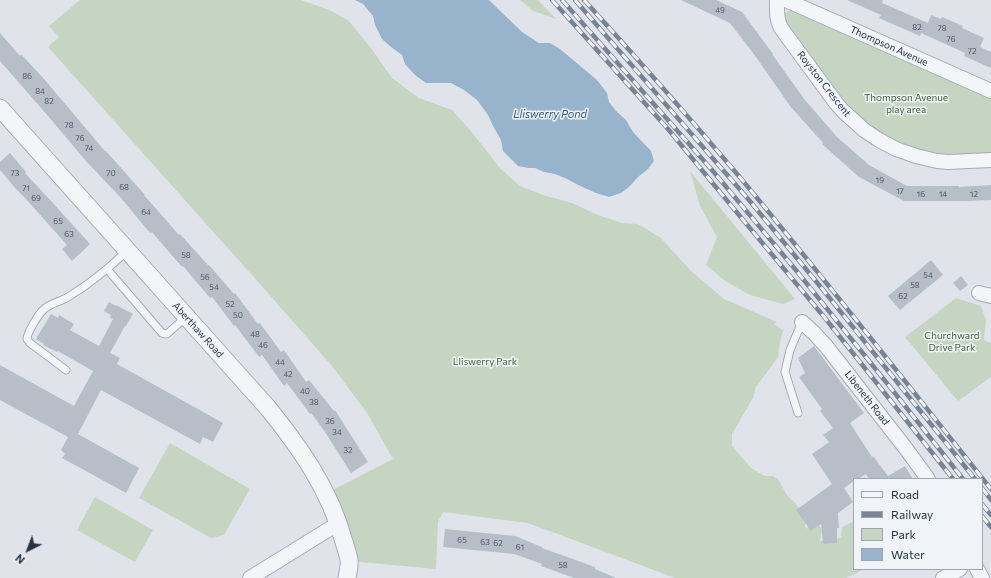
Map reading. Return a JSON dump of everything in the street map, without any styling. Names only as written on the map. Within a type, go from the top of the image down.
[{"type":"street","name":"Royston Crescent","points":[[777,0],[777,20],[781,28],[836,103],[864,130],[879,140],[896,148],[928,159],[948,162],[991,160]]},
{"type":"street","name":"Thompson Avenue","points":[[786,0],[991,91]]},
{"type":"street","name":"Aberthaw Road","points":[[0,108],[268,408],[296,444],[309,464],[339,523],[349,561],[347,578]]},
{"type":"street","name":"Libeneth Road","points":[[802,322],[826,346],[927,478]]},
{"type":"street","points":[[250,578],[339,523]]},
{"type":"street","points":[[943,578],[958,570]]},
{"type":"lane","points":[[66,370],[28,342],[27,335],[44,309],[70,296],[107,269],[127,250]]},
{"type":"lane","points":[[107,269],[162,333],[168,333],[186,317]]},
{"type":"lane","points":[[798,413],[786,372],[790,350],[802,322]]},
{"type":"green space","name":"Lliswerry Park","points":[[80,0],[301,0],[329,10],[348,20],[371,48],[392,78],[419,98],[452,110],[471,131],[500,168],[520,186],[543,195],[572,203],[598,215],[622,223],[638,224],[661,238],[691,271],[724,299],[777,322],[774,324],[783,330],[778,357],[756,387],[753,398],[732,434],[732,446],[751,468],[765,476],[773,476],[778,479],[787,495],[804,515],[806,529],[810,524],[817,522],[822,530],[820,541],[834,540],[841,537],[842,527],[853,521],[853,570],[862,570],[846,578],[675,578],[528,523],[443,512],[438,522],[436,569],[349,561],[325,494],[393,459],[367,413],[332,366],[48,47],[59,37],[49,26]]},
{"type":"green space","points":[[520,0],[538,0],[556,19],[533,11]]},
{"type":"green space","name":"Thompson Avenue play area","points":[[791,10],[991,99],[991,156],[944,159],[922,153],[886,137],[873,129],[851,110],[786,26],[784,14]]},
{"type":"green space","points":[[690,171],[795,299],[783,304],[750,295],[725,281],[706,265],[717,237],[700,206]]},
{"type":"green space","name":"Churchward Drive Park","points":[[956,298],[981,306],[986,320],[984,340],[991,343],[991,377],[958,401],[905,337]]},
{"type":"green space","points":[[170,443],[250,489],[224,535],[211,538],[139,498]]},
{"type":"green space","points":[[95,497],[153,530],[135,562],[77,530]]},
{"type":"water","name":"Lliswerry Pond","points":[[355,0],[489,0],[522,32],[539,43],[550,43],[560,49],[597,80],[607,93],[609,102],[626,120],[633,132],[651,151],[654,161],[648,169],[629,187],[621,193],[609,197],[596,193],[555,174],[544,172],[535,168],[518,166],[503,151],[501,140],[488,115],[477,100],[464,90],[451,83],[426,83],[415,75],[405,64],[402,55],[382,39],[375,25],[373,16],[363,4]]},
{"type":"building","points":[[681,0],[716,0],[742,12],[805,100],[837,137],[869,165],[907,186],[959,187],[991,185],[991,200],[904,201],[859,177],[822,144],[823,143],[790,106],[730,23]]},
{"type":"building","points":[[847,0],[883,0],[882,3],[928,23],[931,15],[941,19],[942,17],[963,26],[962,28],[984,38],[980,47],[991,52],[991,68],[964,56],[965,53],[921,33],[920,36],[879,18],[881,15]]},
{"type":"building","points":[[0,33],[20,56],[21,54],[44,79],[179,235],[180,234],[209,265],[234,294],[235,293],[258,324],[260,323],[281,352],[284,350],[306,382],[309,380],[334,411],[335,410],[368,462],[351,473],[325,432],[287,383],[284,386],[262,355],[259,357],[212,297],[210,298],[152,232],[150,233],[0,61]]},
{"type":"building","points":[[10,153],[26,172],[25,173],[90,244],[72,261],[62,249],[67,245],[0,170],[0,162]]},
{"type":"building","points":[[931,260],[943,275],[900,310],[888,296]]},
{"type":"building","points":[[961,276],[968,285],[960,291],[953,283]]},
{"type":"building","points":[[109,302],[133,314],[110,353],[120,358],[117,364],[223,423],[213,442],[203,437],[200,444],[101,390],[78,434],[139,468],[126,493],[62,458],[65,454],[61,450],[68,437],[0,400],[0,365],[74,406],[93,371],[58,351],[57,352],[43,345],[44,344],[36,339],[51,314],[58,318],[59,315],[74,324],[70,330],[99,346],[113,319],[110,318],[111,315],[104,311]]},
{"type":"building","points":[[814,346],[864,413],[850,423],[872,457],[873,456],[888,476],[905,466],[912,478],[868,478],[866,474],[860,478],[853,478],[853,482],[844,488],[853,502],[838,513],[839,528],[837,528],[837,543],[823,544],[821,524],[811,531],[796,510],[832,484],[812,454],[829,442],[823,435],[833,428],[820,411],[822,409],[799,377],[805,373],[798,358]]},
{"type":"building","points":[[445,529],[515,536],[542,548],[595,567],[595,569],[616,578],[574,578],[514,554],[443,547]]},
{"type":"railway","points":[[552,0],[668,129],[825,318],[952,478]]},
{"type":"railway","points":[[562,0],[712,170],[795,269],[962,478]]},
{"type":"railway","points":[[575,0],[749,200],[974,478]]},
{"type":"railway","points":[[584,0],[738,175],[834,292],[982,478]]},
{"type":"railway","points":[[983,479],[991,489]]},
{"type":"railway","points":[[983,489],[991,500]]},
{"type":"railway","points":[[983,505],[991,515]]},
{"type":"railway","points":[[983,517],[991,527]]}]
